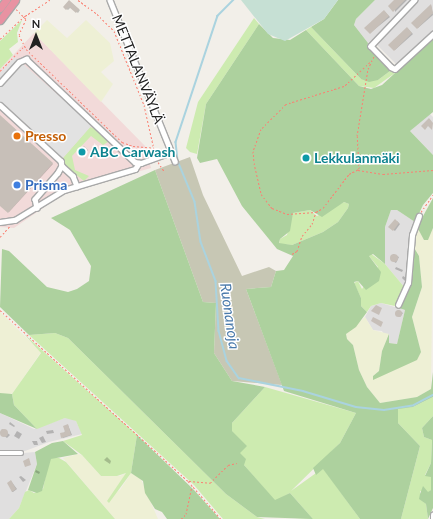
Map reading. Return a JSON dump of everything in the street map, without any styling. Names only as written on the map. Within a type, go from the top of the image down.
[{"type":"highway","points":[[0,8],[6,0]]},
{"type":"highway","points":[[0,20],[15,0]]},
{"type":"street","name":"METTALANVÄYLÄ","points":[[110,0],[175,160]]},
{"type":"street","points":[[415,0],[372,47],[396,69],[433,34]]},
{"type":"street","points":[[0,83],[19,62],[28,60],[132,159],[139,163]]},
{"type":"street","points":[[0,105],[59,159],[62,166],[73,176],[77,186]]},
{"type":"street","points":[[0,222],[15,220],[37,208],[56,194],[77,186],[135,169],[139,163],[171,152]]},
{"type":"street","points":[[37,208],[35,199],[62,166]]},
{"type":"street","points":[[398,305],[408,283],[412,235],[419,216]]},
{"type":"street","points":[[0,453],[21,453]]},
{"type":"path","points":[[0,39],[25,16],[50,0]]},
{"type":"path","points":[[78,0],[97,14],[114,31],[144,105],[156,157],[164,171]]},
{"type":"path","points":[[15,8],[25,16],[26,21],[19,35],[24,46],[122,142],[133,146],[154,148]]},
{"type":"path","points":[[0,71],[24,46]]},
{"type":"path","points":[[358,170],[360,166],[357,136],[372,47]]},
{"type":"path","points":[[370,62],[344,86],[286,104],[268,121],[258,136],[253,150],[254,163],[261,194],[266,203],[287,214],[316,212],[323,208],[349,174],[358,170],[383,174],[433,170]]},
{"type":"path","points":[[419,216],[433,196]]},
{"type":"path","points":[[292,254],[297,252],[302,236],[312,224],[316,212]]},
{"type":"path","points":[[0,237],[15,220]]},
{"type":"path","points":[[0,310],[193,485],[221,519]]},
{"type":"path","points":[[188,481],[210,483],[228,465],[237,463]]},
{"type":"path","points":[[181,519],[186,514],[193,485]]},
{"type":"shaded area","points":[[241,0],[338,0],[324,19],[285,41],[268,34]]},
{"type":"shaded area","points":[[375,0],[433,0],[433,31],[397,65],[372,40],[368,43],[354,25],[356,19]]},
{"type":"shaded area","points":[[47,20],[67,38],[86,20],[110,43],[114,61],[101,72],[113,84],[101,102],[34,33]]},
{"type":"shaded area","points":[[34,33],[145,146],[151,168],[66,192],[14,228],[0,227],[0,69]]},
{"type":"shaded area","points":[[15,57],[92,125],[62,159],[0,104],[0,73]]},
{"type":"shaded area","points":[[429,113],[433,117],[433,155],[410,131]]},
{"type":"shaded area","points":[[190,157],[203,195],[242,276],[269,267],[276,271],[271,287],[246,289],[282,385],[232,381],[214,353],[216,303],[203,302],[155,170]]},
{"type":"shaded area","points":[[391,210],[397,210],[415,222],[411,233],[405,288],[385,264],[385,227]]},
{"type":"shaded area","points":[[417,227],[424,240],[428,239],[433,228],[431,389],[417,397],[380,403],[367,387],[359,370],[353,345],[347,339],[346,334],[365,317],[373,330],[389,334],[382,351],[379,371],[373,376],[421,352],[412,317],[422,287],[419,256],[413,246]]},
{"type":"shaded area","points":[[381,303],[405,310],[397,344],[389,343],[382,331],[373,330],[365,317],[371,306]]},
{"type":"shaded area","points":[[0,312],[41,352],[13,393],[7,395],[0,393]]},
{"type":"shaded area","points":[[0,413],[34,429],[65,418],[71,418],[76,421],[82,434],[49,442],[25,451],[0,451]]},
{"type":"shaded area","points":[[35,452],[37,464],[19,508],[9,519],[0,519],[0,455]]},
{"type":"shaded area","points":[[78,454],[82,455],[101,476],[120,476],[126,473],[112,495],[120,490],[131,473],[140,477],[158,519],[115,519],[63,458]]},
{"type":"green space","points":[[338,0],[375,0],[356,19],[354,25],[368,43],[367,47],[390,71],[378,80],[369,82],[361,79],[311,27],[324,19]]},
{"type":"green space","points":[[254,18],[259,24],[206,104],[197,154],[190,152],[186,148],[198,102]]},
{"type":"green space","points":[[22,20],[17,33],[18,42],[9,49],[13,55],[0,69],[0,41]]},
{"type":"green space","points":[[259,24],[273,38],[290,40],[306,30],[359,86],[371,89],[382,85],[433,38],[433,112],[410,131],[433,155],[433,193],[423,205],[415,222],[397,210],[391,210],[385,227],[385,264],[373,254],[369,256],[381,272],[379,281],[366,290],[358,281],[354,282],[361,298],[361,306],[367,312],[356,327],[346,334],[347,339],[353,345],[359,370],[367,387],[380,403],[417,397],[431,389],[433,372],[433,397],[413,407],[398,409],[398,423],[420,446],[401,519],[360,519],[323,469],[316,475],[313,468],[340,443],[356,413],[284,391],[246,289],[271,287],[276,271],[284,270],[293,256],[277,249],[242,206],[217,159],[200,163],[197,158],[206,104]],"holes":[[[344,202],[349,204],[348,208],[338,222],[323,232],[292,245],[279,243],[280,239],[290,231],[293,213],[310,210],[322,217]]]},
{"type":"green space","points":[[311,27],[361,79],[378,80],[390,71],[395,73],[374,88],[359,86],[306,30]]},
{"type":"green space","points":[[90,127],[98,130],[108,142],[103,145],[91,136],[72,156],[75,170],[89,176],[84,181],[65,166],[62,159]]},
{"type":"green space","points":[[155,170],[203,302],[216,303],[214,353],[232,381],[265,387],[232,423],[232,431],[247,446],[240,453],[246,459],[244,465],[275,500],[290,493],[313,519],[257,517],[226,494],[68,338],[55,333],[29,335],[0,307],[2,249],[9,251],[47,287],[68,292],[77,289],[89,281],[91,266],[70,230],[51,218]]},
{"type":"green space","points":[[433,198],[433,228],[428,240],[424,240],[417,227]]},
{"type":"green space","points":[[344,202],[349,204],[348,208],[338,222],[323,232],[292,245],[279,244],[280,239],[287,235],[293,213],[310,210],[317,216]]},
{"type":"green space","points":[[413,246],[419,256],[422,287],[412,317],[421,352],[417,360],[373,380],[373,376],[379,371],[382,351],[389,334],[389,343],[397,344],[405,310],[399,308],[410,284]]},
{"type":"green space","points":[[370,253],[385,264],[405,288],[395,306],[381,303],[371,306],[367,312],[361,306],[361,298],[354,283],[358,281],[362,289],[378,267],[369,256]]},
{"type":"green space","points":[[55,333],[68,338],[226,494],[257,517],[265,519],[223,519],[194,485],[29,335]]},
{"type":"green space","points":[[24,334],[137,435],[131,473],[109,503],[107,501],[126,473],[117,476],[101,476],[82,455],[63,441],[82,435],[76,421],[65,418],[37,429],[14,405],[12,394],[41,353]]},
{"type":"green space","points":[[265,387],[356,413],[340,443],[291,491],[323,468],[360,519],[295,519],[312,518],[290,493],[275,501],[244,465],[232,431],[232,423]]},
{"type":"green space","points":[[0,393],[12,394],[14,405],[37,429],[0,413]]},
{"type":"green space","points":[[433,397],[433,416],[422,428],[424,437],[432,440],[431,463],[425,475],[431,476],[431,490],[428,493],[420,491],[420,499],[426,504],[428,519],[401,519],[420,446],[398,423],[398,408],[413,407]]},
{"type":"green space","points":[[433,416],[433,508],[428,519],[426,504],[419,499],[423,486],[428,492],[431,490],[431,477],[425,476],[431,463],[432,440],[424,437],[422,428]]},
{"type":"green space","points":[[137,435],[194,490],[220,519],[167,519],[162,512],[155,509],[145,493],[143,481],[131,473]]},
{"type":"green space","points":[[63,441],[78,454],[51,459],[42,491],[37,493],[28,490],[37,464],[35,452],[52,443]]},
{"type":"green space","points":[[52,458],[59,458],[66,462],[115,519],[9,519],[19,508],[25,492],[29,490],[34,493],[43,489],[49,460]]},
{"type":"building","points":[[69,0],[79,9],[76,13],[69,7],[66,10],[63,7]]},
{"type":"building","points":[[394,0],[405,0],[393,12],[388,6]]},
{"type":"building","points":[[431,4],[433,13],[417,29],[411,23]]},
{"type":"building","points":[[384,10],[389,16],[370,34],[364,28]]},
{"type":"building","points":[[407,27],[412,33],[394,51],[388,45]]},
{"type":"building","name":"Prisma","points":[[0,115],[53,163],[8,213],[0,206]]},
{"type":"building","points":[[429,118],[433,123],[432,130],[428,126],[425,130],[421,126]]},
{"type":"building","name":"ABC Carwash","points":[[84,146],[87,149],[80,157],[77,154]]},
{"type":"building","points":[[395,219],[399,223],[393,231],[388,227]]},
{"type":"building","points":[[392,254],[396,254],[398,258],[396,262],[392,262],[390,260],[390,256]]},
{"type":"building","points":[[376,305],[382,308],[379,315],[371,311]]},
{"type":"building","points":[[398,309],[401,310],[401,316],[398,317],[395,316],[394,313],[395,310]]},
{"type":"building","points":[[373,317],[383,322],[381,327],[371,321]]},
{"type":"building","points":[[68,424],[71,435],[61,438],[60,433],[65,432],[63,426]]},
{"type":"building","points":[[2,429],[6,429],[8,433],[6,437],[2,437],[0,435],[0,431]]},
{"type":"building","points":[[29,458],[31,465],[25,467],[23,461]]},
{"type":"building","points":[[11,480],[16,489],[12,492],[7,483]]},
{"type":"waterway","name":"Ruonanoja","points":[[234,0],[218,16],[176,142],[178,161],[195,202],[201,242],[216,281],[219,331],[227,361],[239,378],[303,391],[356,407],[384,410],[414,405],[433,395]]},
{"type":"place","name":"Presso","points":[[17,136]]},
{"type":"place","name":"ABC Carwash","points":[[82,152]]},
{"type":"place","name":"Lekkulanmäki","points":[[306,158]]},
{"type":"place","name":"Prisma","points":[[17,185]]}]
